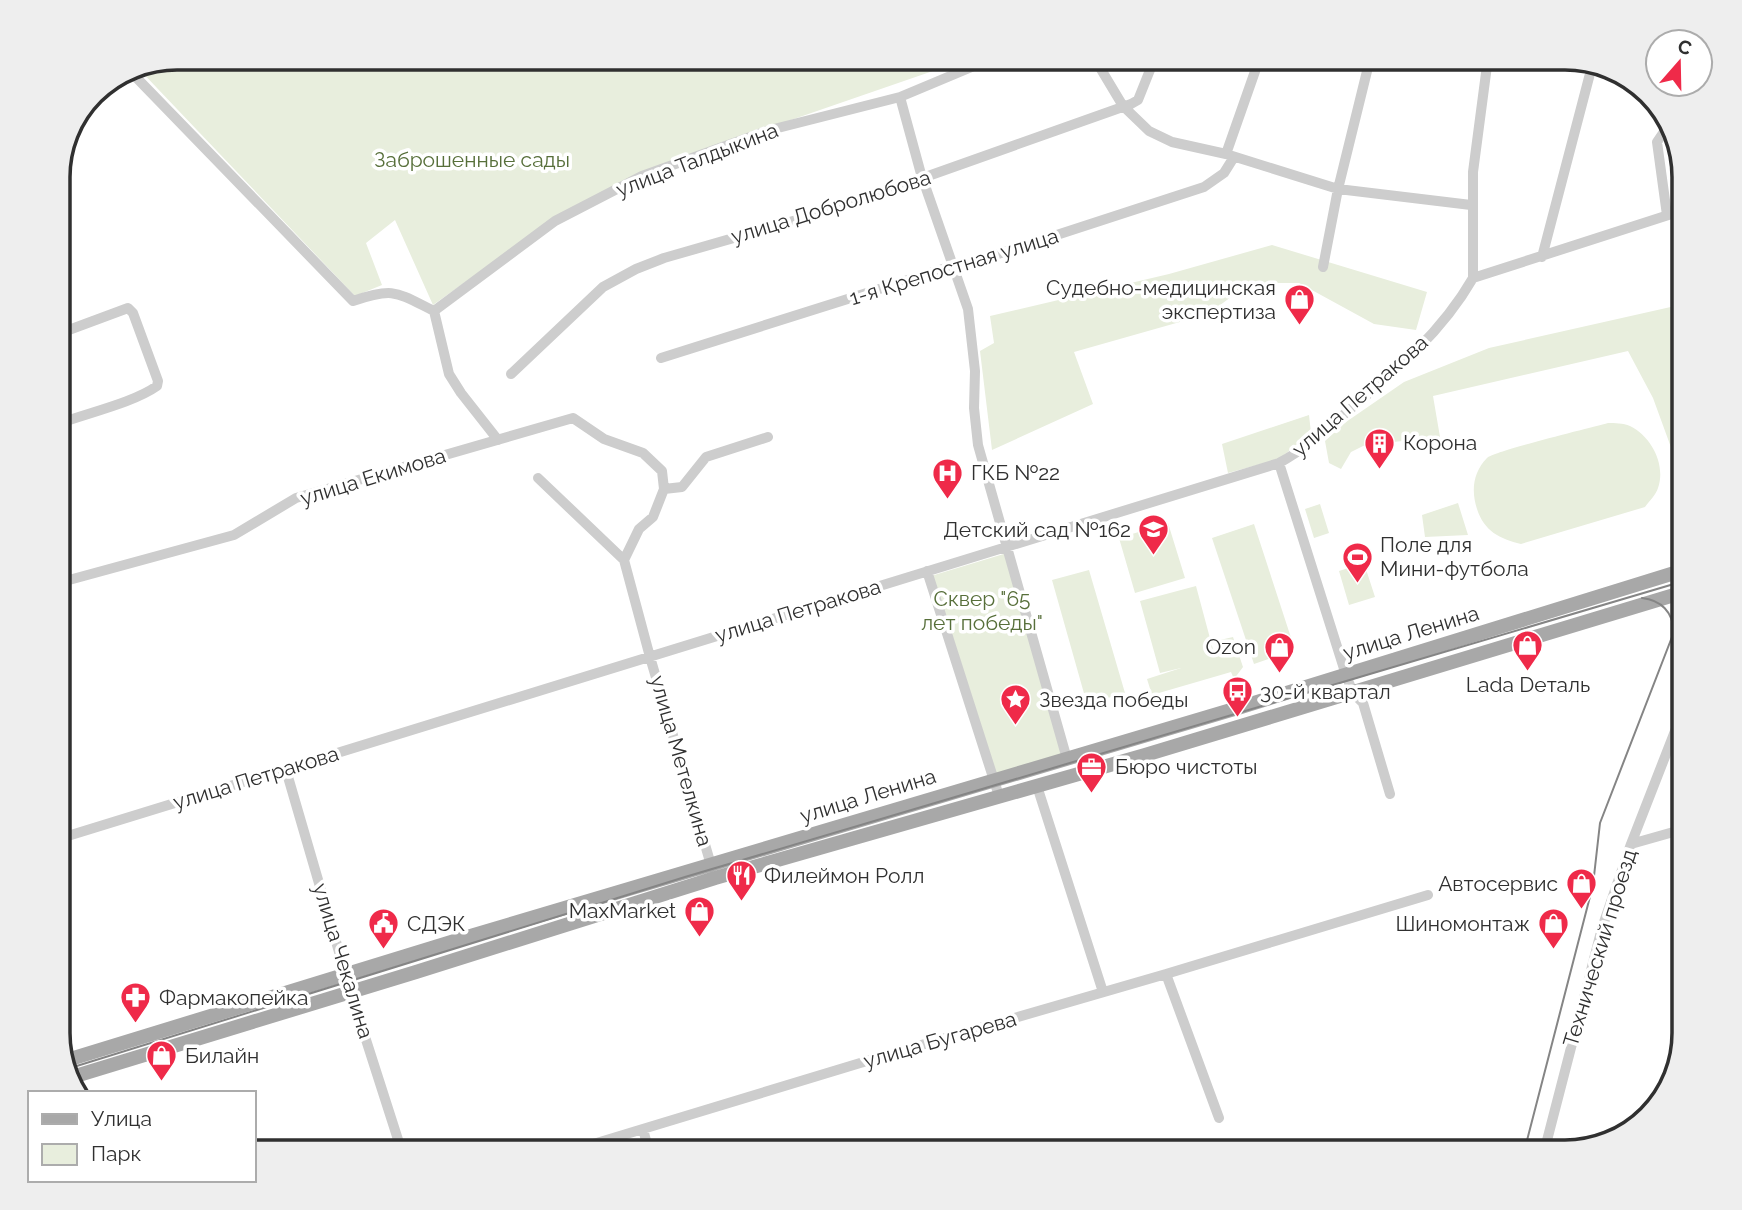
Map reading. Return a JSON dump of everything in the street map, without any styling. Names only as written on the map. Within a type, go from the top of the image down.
[{"type":"main road","name":"улица Ленина","points":[[73,1058],[1346,675],[1672,574]]},
{"type":"main road","name":"улица Ленина","points":[[79,1075],[351,993],[715,878],[1353,693],[1672,596]]},
{"type":"street","name":"улица Талдыкина","points":[[434,311],[555,220],[642,176],[770,130],[900,97],[964,70]]},
{"type":"street","points":[[1101,70],[1123,106],[1149,131],[1172,142],[1230,155],[1338,189],[1471,205]]},
{"type":"street","name":"улица Добролюбова","points":[[511,374],[603,287],[636,269],[664,258],[838,208],[923,180],[1123,106],[1138,100],[1150,70]]},
{"type":"street","points":[[1230,155],[1256,70]]},
{"type":"street","points":[[1323,267],[1338,189],[1367,70]]},
{"type":"street","points":[[1486,70],[1473,172],[1473,278],[1672,214]]},
{"type":"street","points":[[1542,257],[1590,73]]},
{"type":"street","points":[[137,78],[353,301],[377,293],[397,292],[434,311],[450,374],[461,393],[498,440]]},
{"type":"street","points":[[900,97],[923,180],[968,309],[975,371],[974,408],[978,445],[1067,759]]},
{"type":"street","points":[[1663,134],[1657,142],[1667,215]]},
{"type":"street","name":"1-я Крепостная улица","points":[[662,358],[946,268],[955,268],[1204,187],[1224,173],[1230,155]]},
{"type":"street","name":"улица Петракова","points":[[70,835],[1279,463],[1297,454],[1424,344],[1461,298],[1473,278]]},
{"type":"street","points":[[70,329],[128,308],[158,380],[153,389],[70,420]]},
{"type":"street","name":"улица Екимова","points":[[70,580],[234,535],[296,498],[573,418],[604,439],[643,453],[662,471],[664,489]]},
{"type":"street","points":[[538,478],[624,560],[639,530],[653,517],[664,489],[682,487],[706,457],[768,437]]},
{"type":"street","points":[[1279,463],[1346,675],[1353,693],[1363,703],[1390,794]]},
{"type":"street","name":"улица Метелкина","points":[[624,560],[711,865]]},
{"type":"street","points":[[927,571],[999,796]]},
{"type":"street","name":"Технический проезд","points":[[1547,1140],[1602,928],[1672,739]]},
{"type":"street","name":"улица Чекалина","points":[[285,769],[351,993],[398,1140]]},
{"type":"street","points":[[1037,786],[1103,992]]},
{"type":"street","points":[[1631,844],[1672,832]]},
{"type":"street","name":"улица Бугарева","points":[[607,1140],[1428,895]]},
{"type":"street","points":[[1166,974],[1219,1118]]},
{"type":"street","points":[[643,1129],[646,1140]]},
{"type":"green space","name":"Заброшенные сады","points":[[177,70],[936,70],[652,168],[544,226],[433,305],[395,220],[366,243],[382,285],[355,296],[145,75]]},
{"type":"green space","points":[[1272,245],[1427,292],[1416,330],[1374,324],[1299,283],[1250,283],[1208,314],[1074,352],[1093,404],[992,450],[980,351],[994,343],[990,316],[1169,274]]},
{"type":"green space","points":[[1672,307],[1672,450],[1653,398],[1628,351],[1433,396],[1440,437],[1365,445],[1351,452],[1341,469],[1329,463],[1325,441],[1346,422],[1404,382],[1489,348]]},
{"type":"green space","points":[[1309,415],[1311,433],[1279,459],[1228,473],[1222,444]]},
{"type":"green space","points":[[1608,423],[1630,426],[1645,437],[1655,452],[1660,479],[1656,493],[1645,507],[1521,544],[1506,540],[1488,528],[1480,517],[1474,495],[1476,476],[1487,458],[1524,445]]},
{"type":"green space","points":[[1458,503],[1468,535],[1425,537],[1422,515]]},
{"type":"green space","points":[[1320,504],[1329,533],[1314,538],[1305,509]]},
{"type":"green space","points":[[1168,523],[1185,578],[1135,593],[1119,538]]},
{"type":"green space","points":[[1254,524],[1295,650],[1254,664],[1212,538]]},
{"type":"green space","name":"Сквер \"65 лет победы\"","points":[[1007,553],[1063,754],[992,775],[931,576]]},
{"type":"green space","name":"Поле для Мини-футбола","points":[[1364,563],[1375,597],[1349,605],[1339,571]]},
{"type":"green space","points":[[1089,570],[1125,693],[1087,704],[1052,580]]},
{"type":"green space","points":[[1196,586],[1215,657],[1220,656],[1220,640],[1233,637],[1243,667],[1234,679],[1231,672],[1152,695],[1147,679],[1181,668],[1160,673],[1140,601]]},
{"type":"tram line","points":[[76,1066],[685,877],[1672,585]]},
{"type":"tram line","points":[[1642,598],[1660,604],[1672,622]]},
{"type":"tram line","points":[[1527,1140],[1593,885],[1600,823],[1672,637]]},
{"type":"place","name":"Судебно-медицинская экспертиза","points":[[1299,327]]},
{"type":"place","name":"Корона","points":[[1380,470]]},
{"type":"place","name":"ГКБ №22","points":[[948,500]]},
{"type":"place","name":"Детский сад №162","points":[[1154,557]]},
{"type":"place","name":"Поле для Мини-футбола","points":[[1357,584]]},
{"type":"place","name":"Lada Dеталь","points":[[1528,672]]},
{"type":"place","name":"Ozon","points":[[1279,674]]},
{"type":"place","name":"30-й квартал","points":[[1237,719]]},
{"type":"place","name":"Звезда победы","points":[[1016,727]]},
{"type":"place","name":"Бюро чистоты","points":[[1092,794]]},
{"type":"place","name":"Филеймон Ролл","points":[[741,903]]},
{"type":"place","name":"Автосервис","points":[[1581,911]]},
{"type":"place","name":"MaxMarket","points":[[699,938]]},
{"type":"place","name":"СДЭК","points":[[384,951]]},
{"type":"place","name":"Шиномонтаж","points":[[1553,951]]},
{"type":"place","name":"Фармакопейка","points":[[136,1025]]},
{"type":"place","name":"Билайн","points":[[162,1083]]}]
